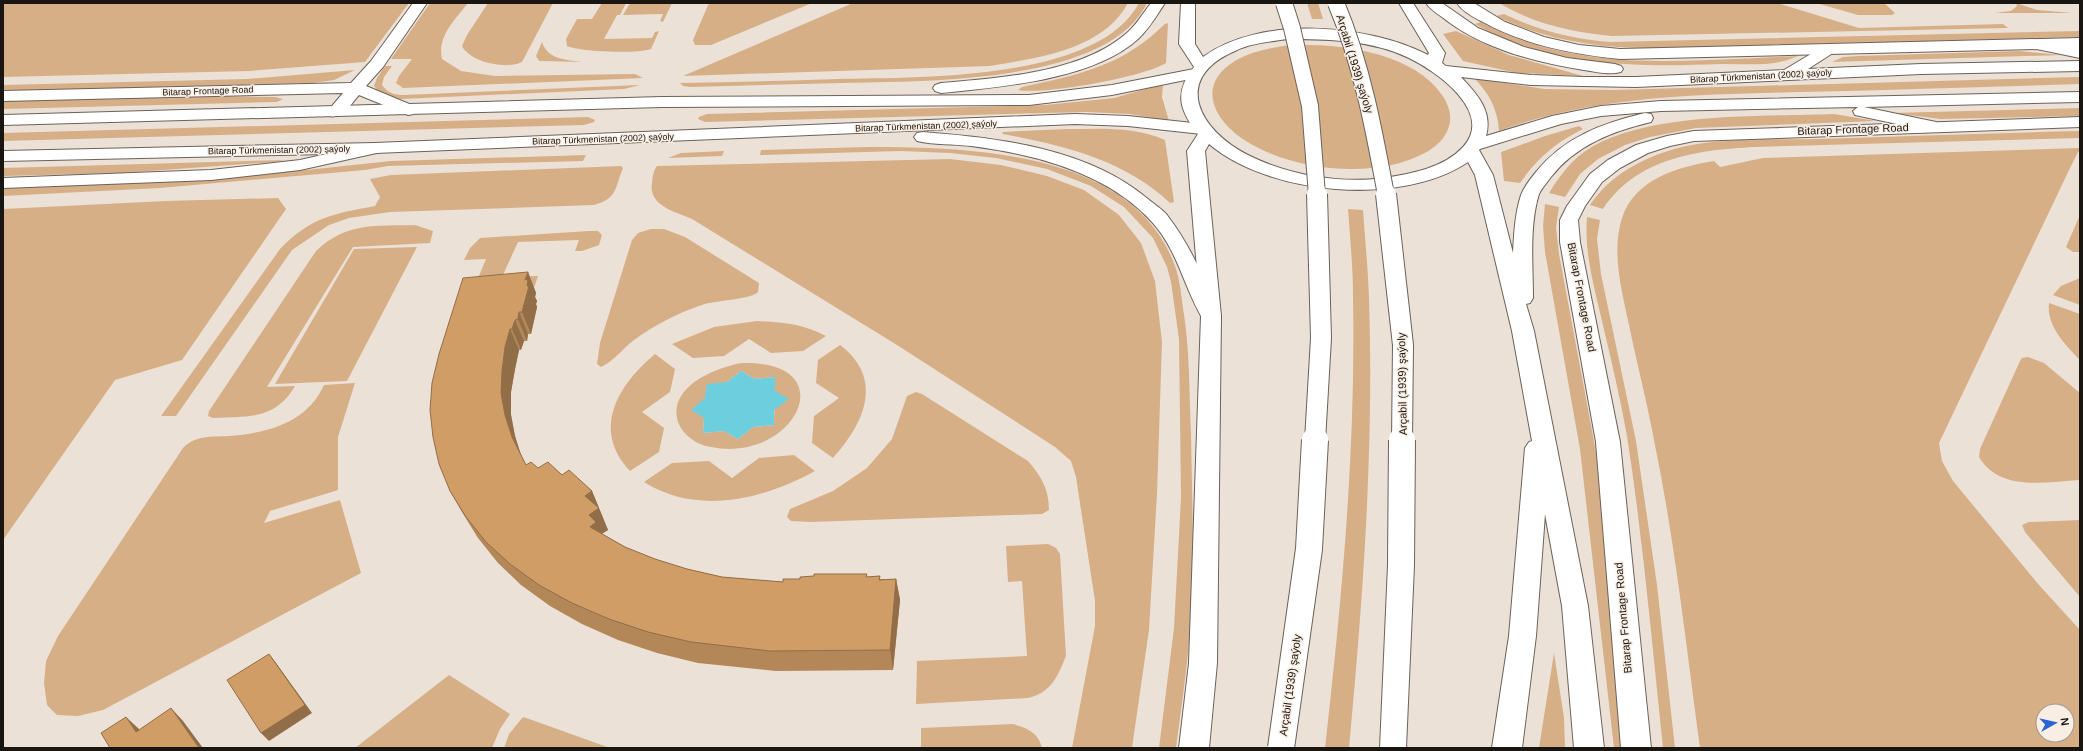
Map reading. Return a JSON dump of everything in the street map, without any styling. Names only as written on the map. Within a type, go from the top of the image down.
[{"type":"main road","points":[[335,112],[377,64],[420,3]]},
{"type":"main road","points":[[783,102],[985,84],[1043,74],[1086,62],[1112,51],[1130,38],[1158,3]]},
{"type":"main road","points":[[1188,3],[1187,44],[1198,70]]},
{"type":"main road","name":"Arçabil (1939) şaýoly","points":[[1282,748],[1309,549],[1321,338],[1318,205],[1310,106],[1292,28],[1284,3]]},
{"type":"main road","name":"Arçabil (1939) şaýoly","points":[[1336,3],[1346,29],[1369,105],[1389,211],[1403,345],[1402,565],[1394,748]]},
{"type":"main road","points":[[1406,3],[1437,53],[1438,67]]},
{"type":"main road","points":[[1433,3],[1448,16],[1495,41],[1560,62],[1593,68],[1632,71],[1788,75],[1831,48]]},
{"type":"main road","points":[[1464,3],[1482,16],[1519,34],[1557,45],[1591,52],[1620,54],[2080,43]]},
{"type":"main road","points":[[1589,748],[1575,606],[1540,417],[1523,331],[1484,175],[1472,148],[1480,126],[1477,106],[1464,87],[1438,67],[1401,49],[1364,39],[1326,34],[1287,34],[1252,40],[1223,50],[1198,70],[1189,87],[1188,100],[1192,115],[1204,131],[1240,158],[1288,176],[1343,185],[1396,183],[1441,171],[1472,148],[1558,120],[1601,111],[1661,106],[1765,105],[2080,97]]},
{"type":"main road","points":[[2032,44],[2080,53]]},
{"type":"main road","name":"Bitarap Türkmenistan (2002) şaýoly","points":[[1438,67],[1531,80],[1636,82],[1921,69],[2080,66]]},
{"type":"main road","name":"Bitarap Türkmenistan (2002) şaýoly","points":[[3,156],[375,148],[657,120],[783,102],[1029,100],[1080,97],[1122,90],[1198,70]]},
{"type":"main road","name":"Bitarap Frontage Road","points":[[3,96],[356,88],[408,110]]},
{"type":"main road","points":[[1826,103],[1930,126]]},
{"type":"main road","points":[[1523,331],[1523,231],[1530,193],[1547,169],[1573,147],[1597,132],[1626,122],[1666,114],[1765,105]]},
{"type":"main road","name":"Bitarap Türkmenistan (2002) şaýoly","points":[[3,120],[408,110],[657,120],[774,132],[1075,119],[1128,121],[1204,131]]},
{"type":"main road","name":"Bitarap Frontage Road","points":[[1636,748],[1608,442],[1595,367],[1570,242],[1569,220],[1576,206],[1596,178],[1614,164],[1642,149],[1667,141],[1694,136],[1930,126],[2080,122]]},
{"type":"main road","points":[[1194,748],[1203,655],[1210,316],[1196,151],[1204,131]]},
{"type":"main road","points":[[774,132],[892,135],[972,141],[1031,152],[1076,165],[1124,188],[1160,218],[1181,250],[1210,316]]},
{"type":"main road","points":[[3,183],[211,175],[300,165],[375,148]]},
{"type":"main road","points":[[1507,748],[1514,706],[1530,564],[1540,417]]},
{"type":"shaded area","points":[[3,3],[409,3],[365,62],[249,71],[3,77]]},
{"type":"shaded area","points":[[430,3],[468,3],[448,29],[442,43],[441,51],[442,59],[461,71],[495,76],[635,74],[643,78],[403,88],[396,83],[399,76],[412,59],[391,59]]},
{"type":"shaded area","points":[[488,3],[553,3],[522,62],[507,65],[489,63],[472,56],[466,52],[462,46],[467,35]]},
{"type":"shaded area","points":[[602,3],[626,3],[620,15],[617,15],[604,39],[652,38],[655,32],[659,31],[651,49],[644,51],[609,52],[584,50],[567,46],[566,39],[577,19],[592,19]]},
{"type":"shaded area","points":[[630,3],[672,3],[663,22],[660,21],[663,14],[623,15]]},
{"type":"shaded area","points":[[709,3],[812,3],[711,45],[695,45],[693,40]]},
{"type":"shaded area","points":[[853,3],[1128,3],[1117,19],[1102,32],[1086,41],[1048,55],[990,66],[683,76]]},
{"type":"shaded area","points":[[1139,3],[1147,3],[1126,30],[1094,50],[1054,64],[1009,73],[917,81],[690,87],[683,86],[680,83],[912,77],[956,75],[1002,70],[1046,61],[1085,48],[1117,29]]},
{"type":"shaded area","points":[[1307,3],[1318,3],[1323,19],[1312,19]]},
{"type":"shaded area","points":[[1499,3],[1777,3],[1859,28],[2003,24],[2008,28],[1612,36],[1582,32],[1540,22]]},
{"type":"shaded area","points":[[1816,3],[1884,3],[1895,13],[1892,15],[1858,15]]},
{"type":"shaded area","points":[[2016,3],[2037,10],[2072,13],[1994,13],[2011,11],[2017,6]]},
{"type":"shaded area","points":[[1504,14],[1529,25],[1556,33],[1582,39],[1610,42],[2080,31],[2080,37],[1631,48],[1591,44],[1552,37],[1496,16]]},
{"type":"shaded area","points":[[1481,22],[1518,39],[1557,50],[1596,57],[1677,61],[1798,56],[1780,62],[1761,64],[1658,65],[1596,62],[1565,57],[1535,49],[1505,38],[1475,24]]},
{"type":"shaded area","points":[[1168,23],[1166,63],[1137,74],[1094,84],[1049,90],[1018,90],[1022,87],[1070,76],[1101,66],[1130,51]]},
{"type":"shaded area","points":[[1456,31],[1509,55],[1583,76],[1517,73],[1463,61],[1443,34]]},
{"type":"shaded area","points":[[542,42],[545,48],[553,56],[565,60],[583,62],[539,61],[536,56]]},
{"type":"shaded area","points":[[1290,45],[1330,46],[1373,53],[1394,60],[1413,69],[1429,80],[1447,103],[1450,111],[1450,120],[1445,136],[1435,147],[1415,158],[1381,167],[1361,169],[1321,167],[1301,163],[1281,158],[1246,141],[1225,123],[1218,113],[1212,92],[1215,81],[1223,71],[1241,58],[1262,50]]},
{"type":"shaded area","points":[[2019,51],[2062,55],[1832,62],[1843,57],[1859,56]]},
{"type":"shaded area","points":[[385,66],[392,66],[384,77],[382,85],[389,92],[400,95],[640,85],[624,89],[401,99],[386,96],[379,92],[374,86],[377,78]]},
{"type":"shaded area","points":[[355,70],[334,80],[313,83],[3,91],[3,85],[247,79]]},
{"type":"shaded area","points":[[2080,77],[2080,84],[1725,94],[1648,99],[1573,110],[1536,119],[1499,131],[1497,116],[1492,102],[1474,78],[1544,89],[1614,90]]},
{"type":"shaded area","points":[[1163,84],[1162,97],[1169,121],[1130,114],[1086,112],[705,122],[698,119],[699,117],[707,114],[1045,105],[1114,98]]},
{"type":"shaded area","points":[[209,96],[275,97],[283,99],[277,102],[3,109],[3,101]]},
{"type":"shaded area","points":[[2080,108],[2080,116],[1941,119],[1892,113]]},
{"type":"shaded area","points":[[1834,114],[1876,121],[1696,128],[1650,137],[1625,145],[1598,159],[1580,174],[1565,197],[1549,193],[1565,171],[1584,152],[1609,139],[1638,129],[1704,119]]},
{"type":"shaded area","points":[[588,117],[595,120],[594,122],[584,125],[3,141],[3,133]]},
{"type":"shaded area","points":[[1579,126],[1583,129],[1573,134],[1548,152],[1540,159],[1520,183],[1504,181],[1501,152],[1545,136]]},
{"type":"shaded area","points":[[1067,129],[1129,130],[1142,132],[1165,140],[1174,202],[1170,203],[1133,175],[1092,156],[1003,134],[1002,132]]},
{"type":"shaded area","points":[[2080,131],[2080,138],[1754,147],[1733,148],[1690,154],[1651,168],[1633,178],[1617,192],[1603,209],[1590,205],[1607,185],[1638,163],[1662,153],[1691,145],[1746,140]]},
{"type":"shaded area","points":[[866,147],[951,149],[998,154],[1043,163],[1086,177],[1123,198],[1154,228],[1175,266],[1181,292],[1188,354],[1193,532],[1192,606],[1186,675],[1176,748],[1159,748],[1174,628],[1181,498],[1179,339],[1171,282],[1167,267],[1153,238],[1124,207],[1091,186],[1047,169],[996,158],[950,153],[901,151],[760,155],[761,150]]},
{"type":"shaded area","points":[[2080,148],[2080,152],[2078,152],[2071,166],[1939,443],[1942,461],[1953,481],[2039,585],[2080,630],[2080,748],[1700,748],[1680,594],[1668,517],[1651,426],[1621,286],[1617,244],[1622,218],[1628,205],[1637,193],[1647,184],[1672,171],[1686,167],[1714,161],[1720,167],[1763,158]]},
{"type":"shaded area","points":[[724,151],[722,156],[668,158],[681,153]]},
{"type":"shaded area","points":[[586,155],[583,161],[388,166],[365,170],[160,188],[3,196],[3,188],[210,180],[391,161]]},
{"type":"shaded area","points":[[950,159],[1001,165],[1047,176],[1084,190],[1119,215],[1141,243],[1155,281],[1162,342],[1157,494],[1149,630],[1132,748],[1072,748],[1095,626],[1095,601],[1076,477],[1071,461],[1055,447],[897,345],[692,219],[664,207],[654,197],[652,191],[653,174],[657,166]]},
{"type":"shaded area","points":[[284,160],[275,162],[122,173],[3,176],[3,168]]},
{"type":"shaded area","points":[[621,166],[623,168],[614,192],[607,200],[594,205],[390,212],[349,218],[329,225],[292,250],[176,416],[161,416],[280,249],[291,238],[323,218],[375,206],[380,197],[370,179],[391,175]]},
{"type":"shaded area","points":[[278,198],[286,209],[182,360],[115,380],[3,540],[3,209],[166,201]]},
{"type":"shaded area","points":[[1545,204],[1559,207],[1556,228],[1559,254],[1596,452],[1625,748],[1614,748],[1580,449],[1545,252],[1543,226]]},
{"type":"shaded area","points":[[1348,209],[1363,210],[1369,298],[1369,467],[1363,580],[1349,748],[1325,748],[1342,579],[1350,466],[1353,296]]},
{"type":"shaded area","points":[[2080,215],[2080,252],[2073,252],[2066,247]]},
{"type":"shaded area","points":[[1587,217],[1600,220],[1597,239],[1601,274],[1636,441],[1657,585],[1675,748],[1663,748],[1633,475],[1621,407],[1590,269],[1586,230]]},
{"type":"shaded area","points":[[415,225],[433,231],[430,243],[353,247],[267,387],[295,386],[279,405],[270,411],[249,416],[213,418],[208,416],[209,411],[316,251],[327,242],[350,230],[375,226]]},
{"type":"shaded area","points":[[651,229],[664,229],[685,237],[759,283],[758,292],[748,297],[708,303],[658,324],[634,340],[610,362],[601,367],[597,364],[600,343],[632,240],[638,233]]},
{"type":"shaded area","points":[[598,231],[602,235],[599,245],[582,251],[575,251],[579,240],[518,242],[502,277],[538,276],[533,291],[471,295],[486,259],[464,260],[470,248],[480,238]]},
{"type":"shaded area","points":[[417,247],[347,381],[275,384],[354,249]]},
{"type":"shaded area","points":[[2080,278],[2080,305],[2053,295],[2061,286]]},
{"type":"shaded area","points":[[2049,303],[2080,314],[2080,360],[2068,348],[2054,327],[2050,319]]},
{"type":"shaded area","points":[[757,321],[793,324],[826,336],[803,351],[771,353],[749,339],[724,356],[693,358],[672,344],[714,327]]},
{"type":"shaded area","points":[[840,345],[854,358],[862,372],[866,387],[865,402],[861,416],[854,431],[833,458],[812,443],[814,416],[839,398],[816,383],[818,360]]},
{"type":"shaded area","points":[[655,354],[675,369],[670,392],[642,412],[664,428],[659,452],[630,471],[618,455],[612,439],[611,424],[614,408],[630,379]]},
{"type":"shaded area","points":[[2028,357],[2044,363],[2080,393],[2080,480],[2038,483],[2011,480],[1999,476],[1988,468],[1979,457],[1980,449],[2020,361],[2022,358]]},
{"type":"shaded area","points":[[742,363],[774,367],[793,378],[800,393],[797,411],[785,427],[766,441],[740,448],[711,447],[696,442],[683,432],[678,422],[677,410],[680,399],[687,389],[696,381],[707,374],[731,365]],"holes":[[[741,371],[755,379],[775,377],[774,425],[753,427],[738,439],[724,431],[703,433],[704,418],[727,382]]]},
{"type":"shaded area","points":[[355,383],[338,437],[338,490],[270,511],[264,523],[340,500],[361,573],[103,710],[78,716],[57,715],[47,705],[44,683],[46,661],[58,636],[183,448],[198,439],[243,435],[271,429],[284,424],[307,409],[317,398],[324,385]]},
{"type":"shaded area","points":[[916,392],[922,394],[1028,461],[1037,472],[1046,489],[1049,510],[1042,514],[810,522],[791,521],[787,517],[790,509],[833,491],[867,468],[892,439],[907,396]]},
{"type":"shaded area","points":[[794,455],[815,471],[775,489],[753,496],[731,500],[708,501],[686,499],[665,492],[644,482],[672,463],[709,461],[732,478],[759,458]]},
{"type":"shaded area","points":[[2080,520],[2080,597],[2025,532],[2022,525],[2029,522]]},
{"type":"shaded area","points":[[1048,544],[1056,548],[1060,554],[1066,656],[1053,683],[1043,692],[1028,698],[916,704],[917,661],[1027,656],[1022,581],[1008,582],[1006,546]]},
{"type":"shaded area","points":[[1554,653],[1564,718],[1565,748],[1539,748]]},
{"type":"shaded area","points":[[449,675],[510,714],[500,729],[492,748],[355,748]]},
{"type":"shaded area","points":[[523,717],[610,748],[504,748],[509,734]]},
{"type":"shaded area","points":[[1013,724],[1023,727],[1035,734],[1042,748],[921,748],[921,728]]},
{"type":"water","points":[[741,371],[755,379],[775,377],[775,391],[789,399],[774,410],[774,425],[753,427],[738,439],[724,431],[703,433],[704,418],[691,410],[705,398],[707,384],[727,382]]},
{"type":"building","points":[[528,272],[525,280],[528,279],[527,286],[529,286],[522,312],[519,312],[518,319],[515,320],[512,329],[510,329],[505,347],[501,393],[505,415],[512,437],[526,465],[531,462],[538,468],[548,462],[562,475],[569,470],[592,491],[585,496],[599,508],[589,515],[596,522],[590,527],[625,547],[655,559],[687,569],[722,577],[783,582],[783,579],[800,579],[800,577],[814,576],[814,574],[867,574],[866,577],[880,576],[879,580],[896,579],[890,650],[770,651],[691,642],[648,632],[609,619],[572,603],[539,585],[510,564],[486,542],[466,517],[450,491],[439,464],[433,437],[430,410],[432,383],[439,354],[463,278]]},
{"type":"building","points":[[269,654],[305,705],[261,733],[227,680]]},
{"type":"building","points":[[171,708],[199,748],[110,748],[101,733],[126,717],[136,732]]}]
